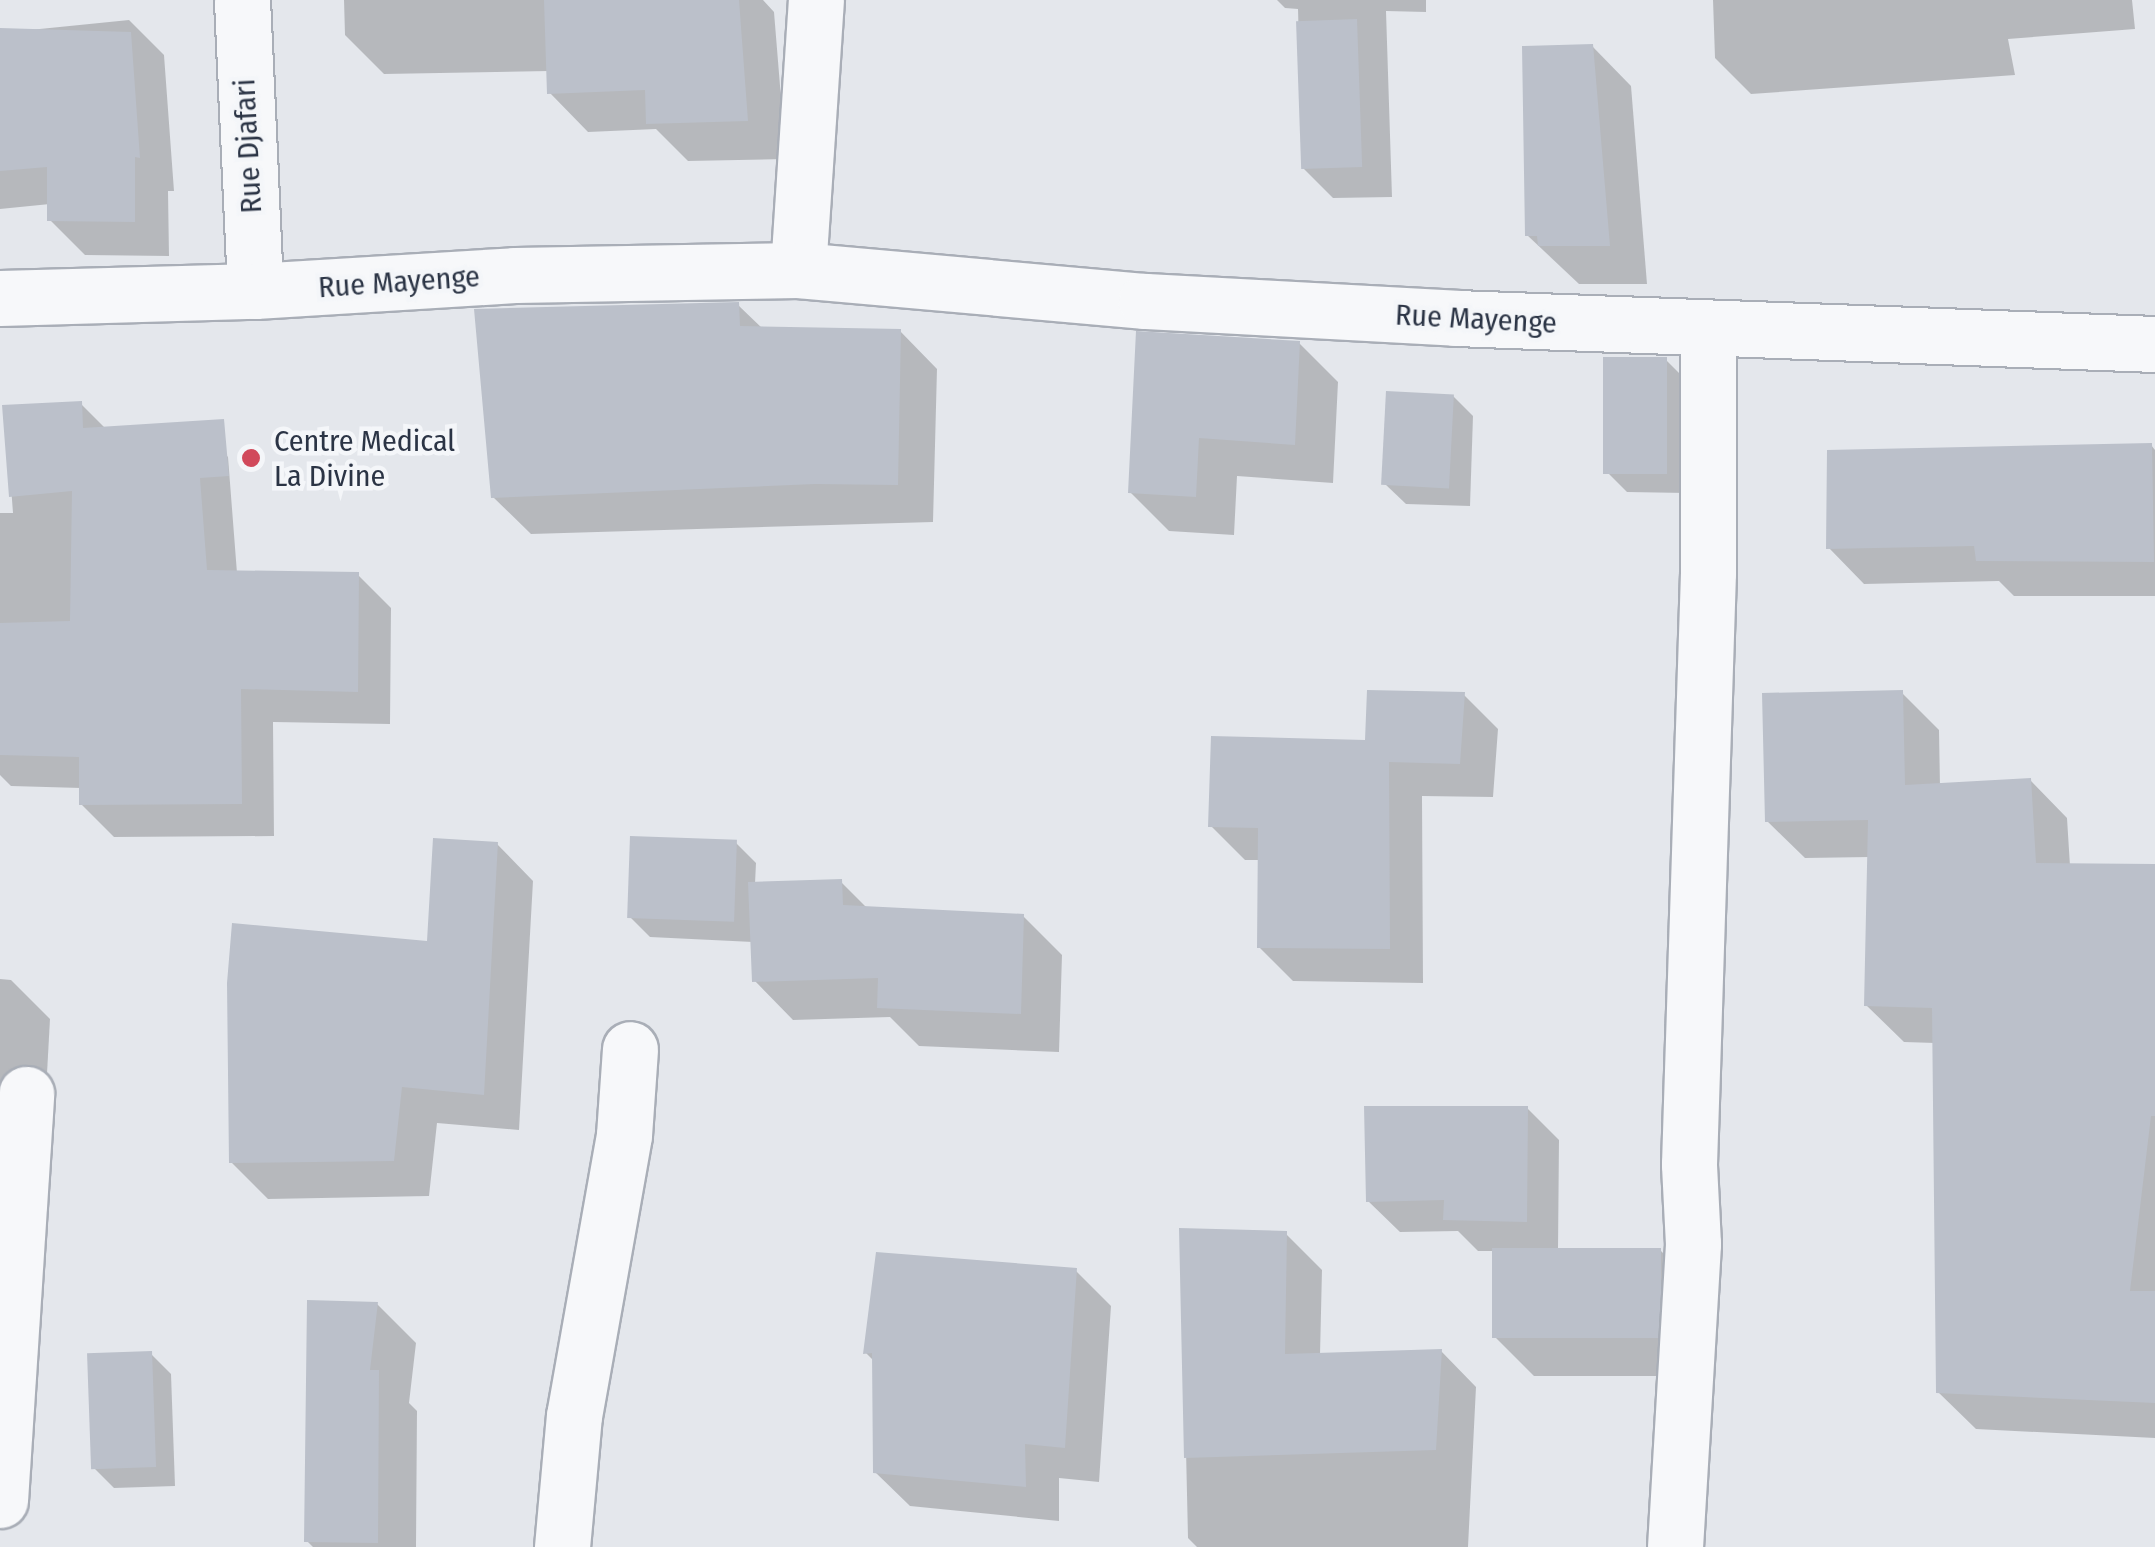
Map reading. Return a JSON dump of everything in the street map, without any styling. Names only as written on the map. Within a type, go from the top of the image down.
[{"type":"street","name":"Rue Djafari","points":[[242,0],[255,291]]},
{"type":"street","points":[[798,270],[816,0]]},
{"type":"street","name":"Rue Mayenge","points":[[0,298],[255,291],[515,275],[798,270],[1146,301],[1708,330],[2155,344]]},
{"type":"street","points":[[1676,1547],[1692,1244],[1689,1164],[1706,629],[1708,330]]},
{"type":"street","points":[[562,1547],[574,1416],[624,1135],[630,1049]]},
{"type":"street","points":[[0,1500],[26,1094]]},
{"type":"building","points":[[544,0],[739,0],[748,121],[646,124],[645,90],[547,94]]},
{"type":"building","points":[[1357,19],[1362,167],[1301,169],[1296,21]]},
{"type":"building","points":[[0,28],[131,32],[140,158],[135,157],[135,222],[47,221],[47,167],[0,171]]},
{"type":"building","points":[[1593,44],[1610,246],[1538,246],[1537,236],[1525,236],[1522,46]]},
{"type":"building","points":[[739,302],[740,326],[901,329],[898,485],[815,484],[491,498],[474,309]]},
{"type":"building","points":[[1136,331],[1300,341],[1295,445],[1199,438],[1196,497],[1128,493]]},
{"type":"building","points":[[1603,357],[1667,357],[1667,474],[1603,474]]},
{"type":"building","points":[[1386,391],[1454,395],[1449,488],[1381,485]]},
{"type":"building","points":[[82,401],[83,428],[224,419],[229,476],[200,478],[207,570],[359,572],[358,692],[241,689],[242,804],[79,805],[79,757],[0,755],[0,623],[70,621],[72,491],[9,497],[2,405]]},
{"type":"building","points":[[2152,443],[2154,562],[1976,561],[1974,546],[1826,549],[1827,450]]},
{"type":"building","points":[[1367,690],[1465,692],[1460,764],[1389,762],[1390,949],[1257,948],[1258,828],[1208,827],[1211,736],[1365,740]]},
{"type":"building","points":[[1903,690],[1905,785],[2031,778],[2036,863],[2155,864],[2155,1116],[2151,1116],[2130,1291],[2155,1291],[2155,1403],[1936,1393],[1932,1008],[1864,1006],[1868,820],[1765,822],[1762,693]]},
{"type":"building","points":[[630,836],[737,840],[734,922],[627,918]]},
{"type":"building","points":[[433,838],[498,842],[484,1095],[402,1087],[394,1161],[229,1163],[227,983],[232,923],[427,941]]},
{"type":"building","points":[[842,879],[843,905],[1024,914],[1021,1014],[877,1008],[878,978],[752,982],[748,882]]},
{"type":"building","points":[[1364,1106],[1528,1106],[1527,1222],[1443,1220],[1444,1200],[1366,1202]]},
{"type":"building","points":[[1179,1228],[1287,1231],[1285,1354],[1442,1349],[1436,1450],[1184,1458]]},
{"type":"building","points":[[1492,1248],[1661,1248],[1661,1338],[1492,1338]]},
{"type":"building","points":[[876,1252],[1077,1268],[1065,1448],[1025,1444],[1026,1487],[873,1473],[872,1353],[863,1354]]},
{"type":"building","points":[[307,1300],[378,1302],[370,1370],[379,1370],[378,1543],[304,1542]]},
{"type":"building","points":[[152,1351],[156,1467],[91,1469],[87,1353]]},
{"type":"place","name":"Centre Medical La Divine","points":[[251,458]]}]
